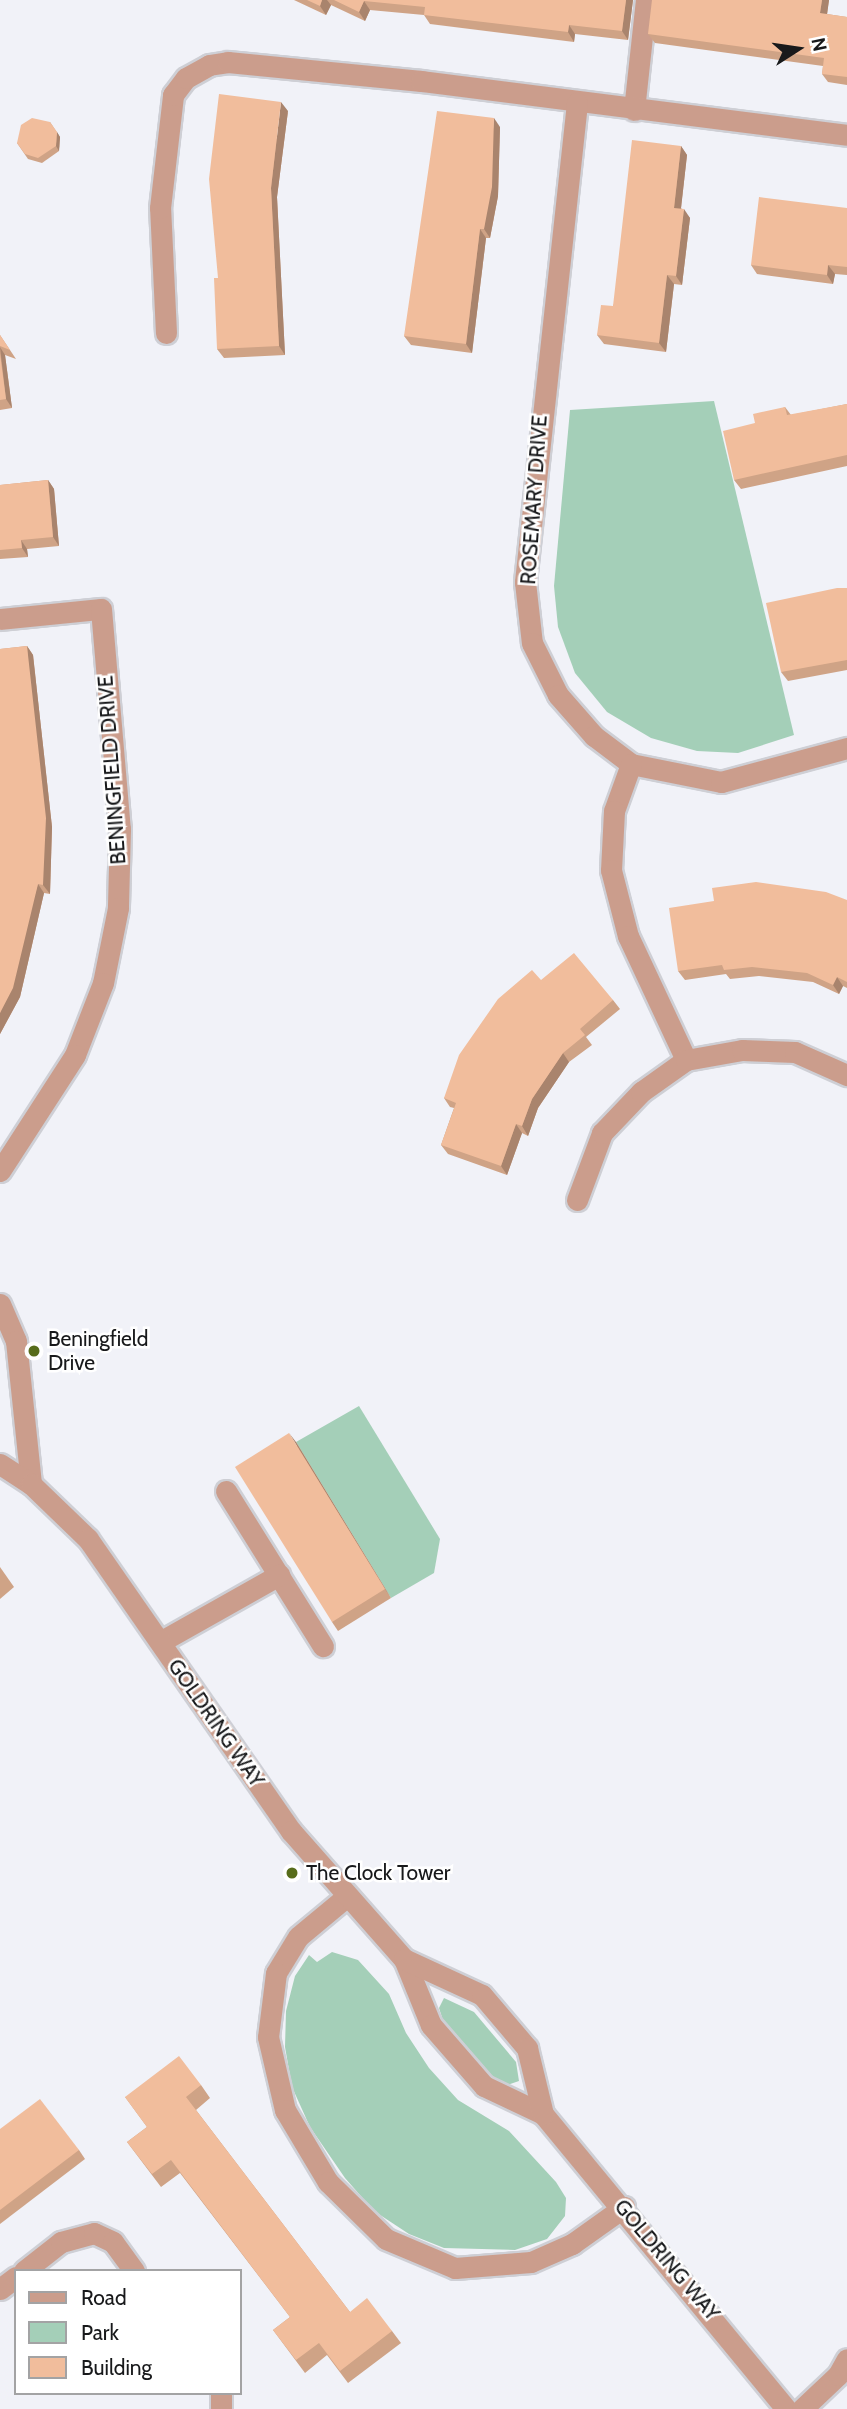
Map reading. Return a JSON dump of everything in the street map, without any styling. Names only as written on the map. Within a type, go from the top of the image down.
[{"type":"street","points":[[634,110],[646,0]]},
{"type":"street","points":[[166,333],[160,208],[173,95],[186,78],[209,65],[229,62],[421,80],[576,103],[847,135]]},
{"type":"street","name":"ROSEMARY DRIVE","points":[[576,103],[525,582],[532,643],[558,695],[594,736],[631,764],[721,782],[847,748]]},
{"type":"street","name":"BENINGFIELD DRIVE","points":[[0,619],[101,609],[120,829],[118,908],[103,983],[75,1055],[0,1171]]},
{"type":"street","points":[[631,764],[614,811],[611,870],[628,936],[686,1060]]},
{"type":"street","points":[[577,1200],[602,1133],[641,1092],[686,1060],[742,1050],[795,1052],[847,1075]]},
{"type":"street","points":[[0,1304],[16,1340],[31,1484]]},
{"type":"street","name":"GOLDRING WAY","points":[[0,1464],[31,1484],[88,1539],[291,1831],[346,1897],[404,1959],[431,2025],[484,2086],[543,2114],[624,2207],[786,2409]]},
{"type":"street","points":[[226,1491],[323,1646]]},
{"type":"street","points":[[160,1642],[279,1575]]},
{"type":"street","points":[[346,1897],[298,1937],[276,1973],[270,2002],[268,2037],[285,2110],[328,2182],[386,2239],[455,2268],[531,2262],[572,2244],[624,2207]]},
{"type":"street","name":"GOLDRING WAY","points":[[404,1959],[482,1995],[527,2048],[543,2114]]},
{"type":"street","points":[[27,2269],[61,2242],[94,2233],[113,2242],[133,2269]]},
{"type":"street","points":[[802,2409],[838,2375],[847,2359]]},
{"type":"green space","points":[[714,401],[794,735],[738,753],[697,751],[651,738],[607,712],[575,673],[558,627],[554,586],[570,410]]},
{"type":"green space","points":[[359,1406],[440,1539],[434,1573],[391,1598],[296,1442]]},
{"type":"green space","points":[[332,1952],[358,1960],[389,1994],[406,2033],[429,2068],[458,2100],[509,2131],[556,2182],[566,2198],[565,2216],[547,2239],[515,2250],[444,2248],[409,2234],[374,2211],[345,2178],[310,2127],[292,2087],[285,2047],[286,2011],[295,1976],[309,1955],[317,1962]]},
{"type":"green space","points":[[444,1998],[474,2012],[516,2062],[519,2081],[504,2086],[494,2082],[447,2033],[439,2008]]},
{"type":"building","points":[[307,0],[322,0],[320,6]]},
{"type":"building","points":[[334,0],[626,0],[622,31],[569,25],[568,32],[424,15],[425,7],[364,1],[359,12]]},
{"type":"building","points":[[652,0],[822,0],[820,13],[847,17],[847,77],[822,74],[824,58],[648,34]]},
{"type":"building","points":[[219,94],[281,102],[271,188],[279,346],[217,349],[214,278],[218,278],[209,179]]},
{"type":"building","points":[[437,111],[494,118],[492,187],[484,229],[480,229],[466,344],[404,336]]},
{"type":"building","points":[[32,118],[50,122],[57,132],[56,146],[38,158],[25,154],[17,143],[21,125]]},
{"type":"building","points":[[632,140],[681,146],[674,208],[684,209],[676,276],[667,275],[659,343],[597,335],[601,305],[613,306]]},
{"type":"building","points":[[759,197],[847,208],[847,267],[828,265],[827,275],[751,265]]},
{"type":"building","points":[[0,335],[10,350],[0,346]]},
{"type":"building","points":[[0,354],[6,399],[0,400]]},
{"type":"building","points":[[847,404],[847,455],[734,480],[723,431],[755,423],[753,414],[785,407],[787,415]]},
{"type":"building","points":[[48,480],[53,537],[21,540],[22,548],[0,550],[0,485]]},
{"type":"building","points":[[847,588],[847,660],[781,672],[766,603]]},
{"type":"building","points":[[27,646],[46,818],[43,885],[38,884],[13,988],[0,1013],[0,649]]},
{"type":"building","points":[[756,882],[826,892],[847,900],[847,982],[837,977],[833,985],[807,973],[752,967],[724,970],[722,965],[678,971],[669,908],[714,901],[712,888]]},
{"type":"building","points":[[574,953],[613,1000],[580,1029],[585,1035],[563,1053],[532,1099],[522,1126],[516,1124],[501,1166],[441,1145],[456,1103],[444,1098],[459,1055],[498,999],[532,970],[541,980]]},
{"type":"building","points":[[289,1433],[385,1589],[332,1622],[235,1467]]},
{"type":"building","points":[[179,2056],[201,2085],[186,2097],[350,2312],[367,2298],[392,2331],[340,2371],[319,2343],[296,2360],[273,2330],[290,2317],[171,2160],[152,2174],[127,2142],[147,2127],[125,2097]]},
{"type":"building","points":[[40,2099],[79,2150],[0,2210],[0,2129]]},
{"type":"place","name":"Beningfield Drive","points":[[34,1351]]},
{"type":"place","name":"The Clock Tower","points":[[292,1873]]}]
